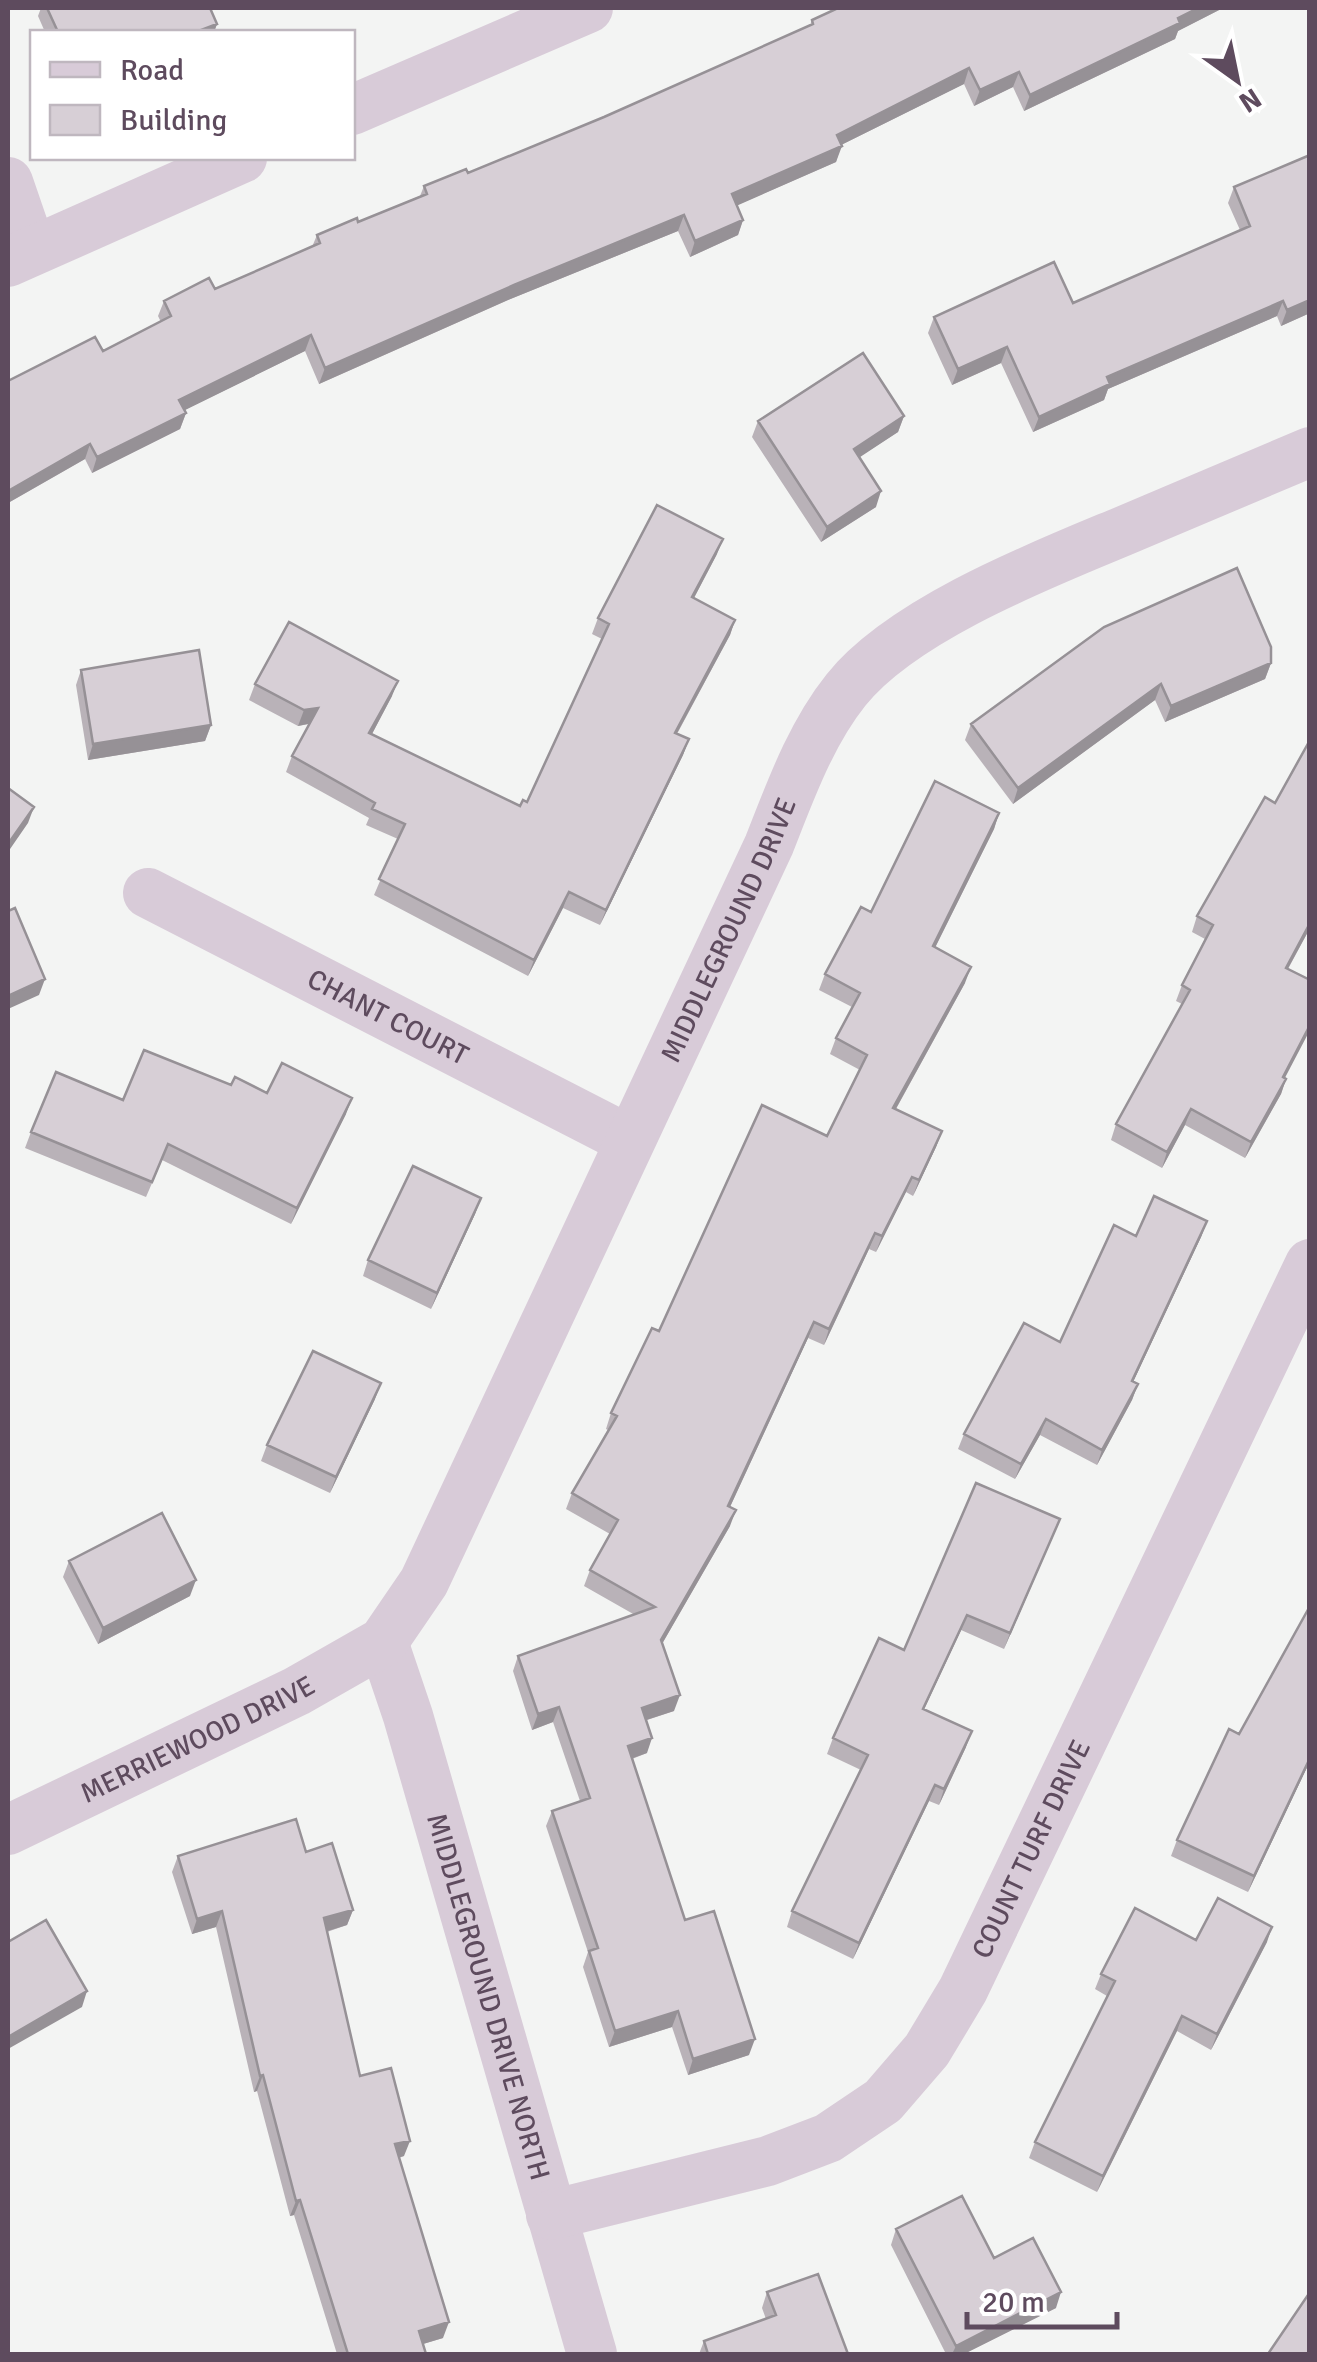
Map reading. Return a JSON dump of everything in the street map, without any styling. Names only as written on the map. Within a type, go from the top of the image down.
[{"type":"street","points":[[355,109],[588,8]]},
{"type":"street","points":[[8,182],[19,256],[237,160]]},
{"type":"street","name":"MIDDLEGROUND DRIVE","points":[[383,1642],[424,1582],[769,846],[802,762],[846,691],[879,656],[953,610],[1038,567],[1310,452]]},
{"type":"street","name":"CHANT COURT","points":[[148,894],[629,1140]]},
{"type":"street","name":"COUNT TURF DRIVE","points":[[551,2215],[768,2161],[828,2138],[882,2101],[927,2050],[963,1990],[1310,1264]]},
{"type":"street","name":"MERRIEWOOD DRIVE","points":[[8,1830],[297,1691],[383,1642]]},
{"type":"street","name":"MIDDLEGROUND DRIVE NORTH","points":[[383,1642],[408,1716],[592,2354]]},
{"type":"building","points":[[47,8],[210,8],[217,24],[201,30],[57,30]]},
{"type":"building","points":[[838,8],[1198,8],[1178,18],[1180,23],[1030,95],[1019,72],[980,90],[969,68],[837,135],[842,146],[732,194],[743,220],[695,241],[684,215],[325,368],[311,335],[179,400],[186,413],[97,457],[90,444],[8,491],[8,381],[95,337],[103,351],[171,316],[164,301],[209,278],[215,289],[320,243],[317,235],[427,194],[424,186],[466,169],[468,173],[604,117],[813,24],[812,20]]},
{"type":"building","points":[[1310,155],[1310,300],[1287,310],[1283,301],[1107,377],[1110,384],[1039,417],[1007,347],[958,369],[934,317],[1054,262],[1073,303],[1250,226],[1234,187]]},
{"type":"building","points":[[863,353],[904,416],[854,449],[881,491],[827,527],[758,421]]},
{"type":"building","points":[[657,505],[723,539],[692,597],[735,620],[675,733],[689,739],[606,910],[569,892],[534,960],[379,879],[405,824],[372,809],[375,803],[292,756],[318,708],[304,710],[255,684],[289,622],[398,681],[369,733],[520,806],[523,800],[527,802],[609,624],[598,618]]},
{"type":"building","points":[[1237,568],[1271,647],[1271,663],[1171,706],[1161,684],[1018,788],[971,724],[1104,627]]},
{"type":"building","points":[[199,650],[211,725],[93,744],[81,670]]},
{"type":"building","points":[[1310,740],[1310,923],[1286,968],[1310,980],[1310,1025],[1251,1142],[1191,1109],[1167,1152],[1116,1124],[1190,990],[1182,985],[1213,925],[1197,916],[1265,797],[1275,803]]},
{"type":"building","points":[[935,781],[999,813],[933,946],[971,967],[893,1108],[942,1131],[919,1180],[912,1177],[882,1236],[875,1233],[829,1329],[814,1322],[728,1506],[736,1510],[661,1640],[680,1695],[642,1708],[652,1738],[628,1746],[685,1920],[714,1911],[755,2039],[693,2059],[678,2011],[615,2031],[589,1951],[598,1948],[552,1811],[590,1798],[559,1707],[538,1714],[518,1656],[655,1607],[590,1570],[618,1520],[572,1493],[617,1416],[611,1413],[652,1328],[659,1331],[762,1105],[827,1136],[867,1055],[836,1038],[860,993],[825,974],[861,907],[871,912]]},
{"type":"building","points":[[8,788],[34,807],[8,844]]},
{"type":"building","points":[[15,908],[45,979],[8,996],[8,911]]},
{"type":"building","points":[[144,1050],[231,1085],[235,1077],[267,1093],[282,1063],[352,1098],[297,1208],[168,1144],[152,1182],[31,1132],[56,1072],[123,1100]]},
{"type":"building","points":[[413,1166],[481,1198],[437,1293],[368,1260]]},
{"type":"building","points":[[1154,1196],[1207,1221],[1132,1381],[1138,1384],[1102,1450],[1046,1419],[1021,1464],[964,1434],[1024,1323],[1060,1342],[1114,1225],[1136,1236]]},
{"type":"building","points":[[313,1351],[381,1383],[336,1477],[267,1445]]},
{"type":"building","points":[[976,1483],[1060,1519],[1010,1633],[967,1615],[923,1709],[972,1731],[944,1789],[935,1785],[859,1943],[792,1911],[868,1755],[833,1738],[879,1638],[904,1650]]},
{"type":"building","points":[[162,1513],[196,1580],[103,1628],[69,1561]]},
{"type":"building","points":[[1310,1606],[1310,1758],[1254,1876],[1177,1840],[1229,1729],[1239,1734]]},
{"type":"building","points":[[296,1819],[306,1852],[332,1843],[353,1910],[324,1918],[360,2076],[391,2068],[410,2141],[395,2144],[449,2322],[419,2331],[426,2354],[348,2354],[300,2200],[296,2201],[263,2075],[260,2076],[222,1911],[197,1919],[178,1856]]},
{"type":"building","points":[[1218,1898],[1272,1927],[1217,2034],[1182,2016],[1103,2176],[1035,2142],[1115,1981],[1101,1974],[1135,1908],[1196,1940]]},
{"type":"building","points":[[46,1920],[87,1991],[8,2037],[8,1942]]},
{"type":"building","points":[[962,2196],[994,2258],[1033,2238],[1061,2292],[956,2346],[896,2229]]},
{"type":"building","points":[[818,2274],[848,2354],[708,2354],[704,2341],[776,2315],[767,2292]]},
{"type":"building","points":[[1310,2292],[1310,2354],[1268,2354]]}]
